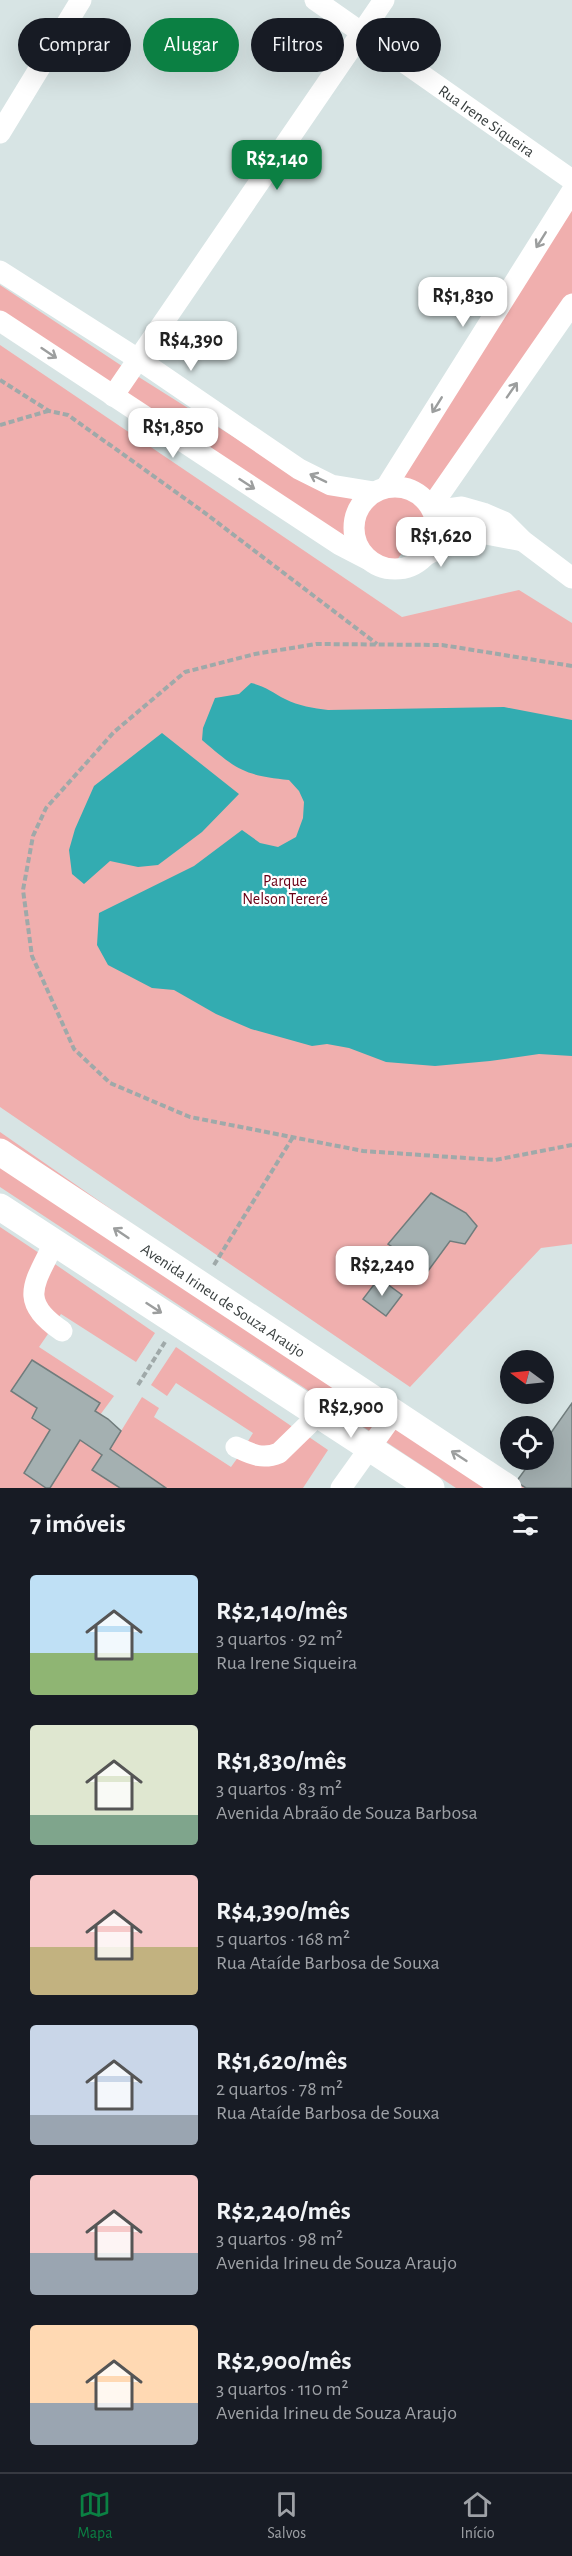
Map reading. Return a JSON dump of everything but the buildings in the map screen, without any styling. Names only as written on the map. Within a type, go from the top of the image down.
[{"type":"main road","name":"Avenida Irineu de Souza Araujo","points":[[0,1152],[508,1488]]},
{"type":"main road","points":[[0,1207],[431,1488]]},
{"type":"street","points":[[0,133],[81,0]]},
{"type":"street","name":"Rua Irene Siqueira","points":[[315,0],[356,27]]},
{"type":"street","points":[[372,18],[384,0]]},
{"type":"street","points":[[113,396],[356,42]]},
{"type":"street","name":"Rua Irene Siqueira","points":[[419,72],[572,180]]},
{"type":"street","points":[[368,559],[359,549],[355,537],[354,524],[357,511],[364,500],[380,489],[572,190]]},
{"type":"street","points":[[0,271],[138,359],[299,469],[331,485],[380,489],[399,486],[412,489],[423,497],[432,509],[436,532],[433,544],[426,555]]},
{"type":"street","points":[[432,509],[572,304]]},
{"type":"street","points":[[0,321],[340,545],[379,566],[398,569],[416,564],[426,555],[462,537],[486,534],[523,541]]},
{"type":"street","points":[[432,509],[462,507],[504,522],[523,541],[572,578]]},
{"type":"street","points":[[54,1243],[35,1283],[34,1297],[37,1310],[43,1319],[62,1331]]},
{"type":"street","points":[[341,1488],[394,1414]]},
{"type":"street","points":[[236,1447],[257,1456],[270,1457],[279,1453],[318,1415]]},
{"type":"path","points":[[0,380],[49,411],[68,415],[201,510],[378,645]]},
{"type":"path","points":[[0,425],[49,411]]},
{"type":"path","points":[[572,666],[442,645],[316,644],[255,654],[185,672],[114,732],[46,808],[33,836],[23,890],[32,956],[74,1049],[110,1083],[189,1117],[363,1151],[495,1160],[572,1145]]},
{"type":"path","points":[[201,1287],[293,1137]]},
{"type":"path","points":[[138,1385],[177,1323]]},
{"type":"green space","points":[[572,190],[572,306],[395,563],[358,561],[0,333],[0,285],[134,374],[294,475],[363,503]]},
{"type":"green space","name":"Parque Nelson Tereré","points":[[0,345],[402,617],[519,590],[572,623],[572,1244],[541,1248],[410,1387],[0,1107]]},
{"type":"green space","points":[[0,1132],[394,1406],[526,1488],[456,1488],[0,1187]]},
{"type":"green space","points":[[0,1227],[42,1255],[34,1317],[48,1334],[39,1347],[114,1396],[100,1415],[95,1411],[100,1403],[32,1360],[12,1391],[37,1408],[32,1418],[50,1430],[24,1473],[46,1488],[0,1488]]},
{"type":"green space","points":[[49,1260],[155,1333],[136,1362],[61,1314],[54,1324],[40,1305]]},
{"type":"green space","points":[[176,1347],[297,1430],[278,1447],[245,1446],[253,1433],[176,1383],[167,1396],[151,1385]]},
{"type":"green space","points":[[142,1397],[159,1408],[154,1417],[231,1467],[241,1453],[309,1437],[328,1450],[303,1488],[166,1488],[110,1449]]},
{"type":"green space","points":[[80,1440],[102,1455],[93,1470],[120,1488],[50,1488]]},
{"type":"water","points":[[251,683],[296,703],[328,710],[504,707],[572,720],[572,1056],[539,1054],[435,1066],[386,1062],[349,1048],[327,1044],[312,1046],[251,1029],[216,1014],[174,990],[152,988],[108,965],[97,945],[99,913],[194,866],[242,830],[260,843],[278,847],[296,837],[303,818],[304,802],[299,791],[289,780],[261,776],[241,769],[202,740],[203,728],[215,698],[239,694]]},
{"type":"water","points":[[162,733],[239,794],[202,832],[158,865],[138,867],[110,861],[84,884],[72,874],[69,850],[75,829],[94,786]]}]
